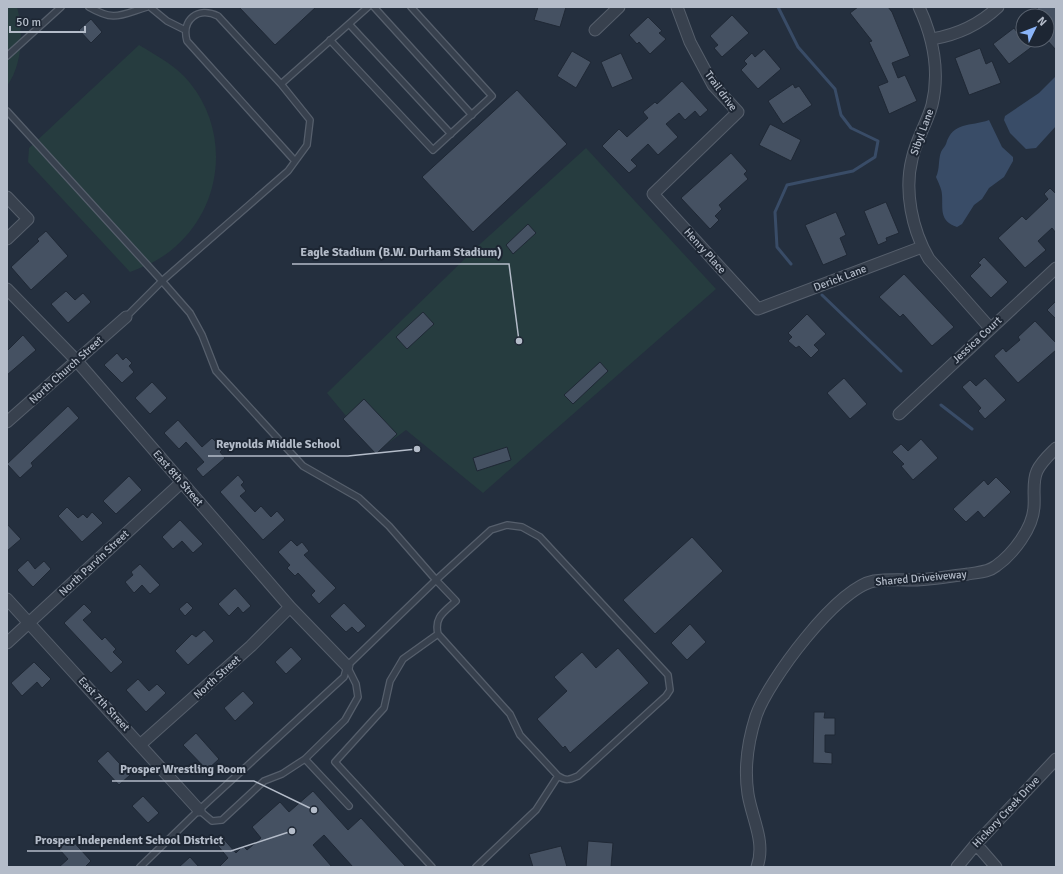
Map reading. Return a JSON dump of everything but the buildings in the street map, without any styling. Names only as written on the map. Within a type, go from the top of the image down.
[{"type":"street","points":[[595,30],[619,7]]},
{"type":"street","name":"Trail drive","points":[[653,194],[738,112],[713,85],[690,42],[677,7]]},
{"type":"street","name":"Sibyl Lane","points":[[919,7],[932,38],[935,62],[934,88],[927,118],[912,159],[909,189],[913,218],[922,247],[942,276],[990,328]]},
{"type":"street","points":[[932,38],[945,37],[976,24],[998,7]]},
{"type":"street","name":"Henry Place","points":[[653,194],[758,309]]},
{"type":"street","points":[[7,196],[28,219],[7,239]]},
{"type":"street","name":"Derick Lane","points":[[758,309],[922,247]]},
{"type":"street","name":"Jessica Court","points":[[899,414],[1056,268]]},
{"type":"street","name":"East 8th Street","points":[[7,289],[76,360],[290,607],[347,666]]},
{"type":"street","name":"North Church Street","points":[[7,422],[126,317]]},
{"type":"street","name":"Shared Driveiveway","points":[[757,867],[761,849],[748,793],[748,755],[756,716],[780,673],[827,614],[847,594],[865,584],[875,581],[927,579],[984,573],[996,566],[1011,551],[1030,523],[1034,514],[1035,477],[1041,464],[1056,448]]},
{"type":"street","name":"North Parvin Street","points":[[7,642],[182,482]]},
{"type":"street","name":"East 7th Street","points":[[7,599],[141,744],[199,810]]},
{"type":"street","name":"North Street","points":[[141,744],[251,646],[290,607]]},
{"type":"street","name":"Hickory Creek Drive","points":[[957,867],[976,844],[1056,759]]},
{"type":"street","points":[[976,844],[996,867]]},
{"type":"lane","points":[[7,56],[61,7]]},
{"type":"lane","points":[[89,7],[104,16],[115,16],[147,7]]},
{"type":"lane","points":[[150,7],[167,21],[186,30]]},
{"type":"lane","points":[[281,84],[368,7]]},
{"type":"lane","points":[[374,7],[472,115]]},
{"type":"lane","points":[[330,40],[433,150],[492,96],[411,7]]},
{"type":"lane","points":[[126,317],[162,281],[288,171],[307,145],[310,120],[281,84],[218,16],[211,13],[196,14],[190,18],[186,30],[187,41],[192,48],[295,161]]},
{"type":"lane","points":[[349,24],[451,134]]},
{"type":"lane","points":[[7,111],[190,313],[202,335],[216,371],[303,466],[359,498],[389,526],[436,580],[456,601],[438,618],[436,625],[438,634],[510,714],[520,735],[558,776],[564,780],[569,780],[578,776],[663,699],[670,690],[668,675],[540,537],[522,527],[507,525],[492,530],[436,580],[347,666],[344,677],[199,810],[140,867]]},
{"type":"lane","points":[[432,867],[335,762],[384,708],[390,681],[403,659],[438,634]]},
{"type":"lane","points":[[199,810],[212,821],[222,820],[264,781],[282,774],[306,759],[346,720],[358,697],[356,684],[347,666]]},
{"type":"lane","points":[[306,759],[349,806]]},
{"type":"lane","points":[[476,867],[536,810],[558,776]]},
{"type":"green space","points":[[7,7],[17,7],[21,37],[19,58],[12,78],[7,86]]},
{"type":"green space","points":[[139,45],[179,71],[190,83],[203,102],[211,124],[215,146],[216,168],[211,190],[203,211],[191,230],[165,255],[148,265],[130,272],[28,162],[29,148]]},
{"type":"green space","points":[[586,148],[716,289],[483,493],[406,430],[376,452],[327,393],[479,245]]},
{"type":"water","points":[[1056,76],[1056,126],[1036,148],[1026,149],[1010,133],[1004,120],[1005,116],[1039,93]]},
{"type":"water","points":[[989,120],[1002,147],[1013,157],[1013,161],[1004,177],[989,188],[982,199],[974,205],[962,224],[957,227],[947,221],[942,210],[942,193],[936,177],[941,151],[946,145],[949,137],[958,128]]},
{"type":"waterway","points":[[778,7],[798,47],[835,89],[841,115],[851,128],[878,141],[875,157],[853,171],[787,185],[775,212],[777,247],[791,264]]},
{"type":"waterway","points":[[822,295],[901,371]]},
{"type":"waterway","points":[[941,405],[972,429]]},
{"type":"place","name":"Eagle Stadium (B.W. Durham Stadium)","points":[[519,341]]},
{"type":"place","name":"Reynolds Middle School","points":[[417,449]]},
{"type":"place","name":"Prosper Wrestling Room","points":[[314,810]]},
{"type":"place","name":"Prosper Independent School District","points":[[292,831]]}]
